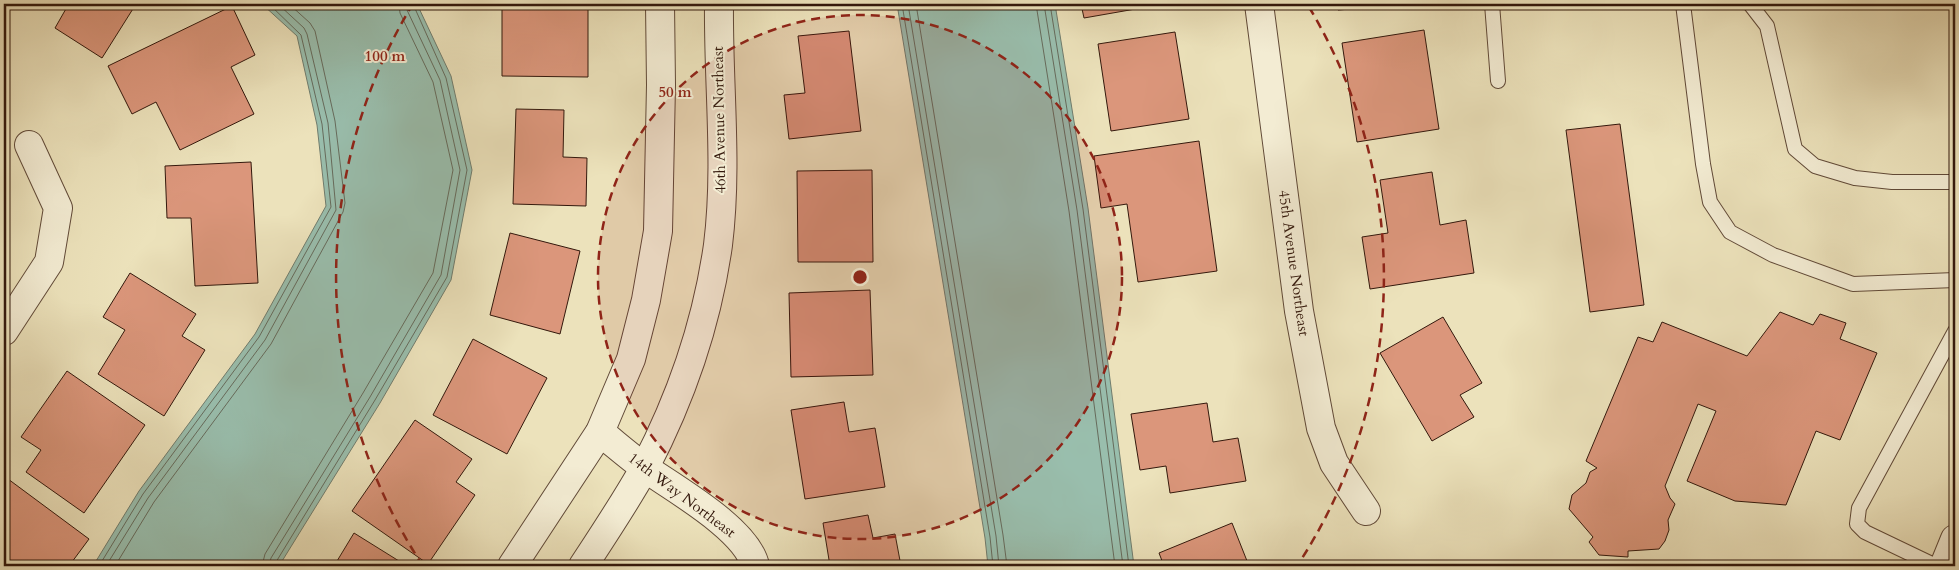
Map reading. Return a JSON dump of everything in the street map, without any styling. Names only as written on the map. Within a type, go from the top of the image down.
[{"type":"street","points":[[512,566],[600,432],[631,359],[646,300],[658,231],[661,85],[660,4]]},
{"type":"street","name":"46th Avenue Northeast","points":[[583,566],[615,517],[644,467],[674,407],[700,330],[718,245],[723,167],[718,44],[719,4]]},
{"type":"street","name":"45th Avenue Northeast","points":[[1259,4],[1299,311],[1321,428],[1334,463],[1366,511]]},
{"type":"street","points":[[4,332],[49,262],[58,208],[29,145]]},
{"type":"street","name":"14th Way Northeast","points":[[600,432],[644,467],[700,505],[738,535],[755,566]]},
{"type":"street","points":[[1944,566],[1955,539]]},
{"type":"lane","points":[[1492,4],[1498,81]]},
{"type":"lane","points":[[1683,4],[1703,164],[1710,202],[1730,232],[1773,255],[1853,284],[1955,280]]},
{"type":"lane","points":[[1750,4],[1767,26],[1794,149],[1815,166],[1855,178],[1892,182],[1955,182]]},
{"type":"lane","points":[[1936,566],[1866,532],[1856,524],[1858,508],[1955,330]]},
{"type":"water","points":[[262,4],[417,4],[451,76],[472,170],[451,280],[380,403],[279,566],[93,566],[139,491],[255,334],[326,206],[317,125],[297,36]]},
{"type":"water","points":[[897,4],[1055,4],[1088,208],[1134,566],[988,566],[985,538]]},
{"type":"building","points":[[62,4],[136,4],[102,58],[55,28],[67,7]]},
{"type":"building","points":[[502,4],[588,4],[588,77],[502,76]]},
{"type":"building","points":[[796,4],[854,4],[854,9]]},
{"type":"building","points":[[1081,4],[1164,4],[1084,18]]},
{"type":"building","points":[[1338,4],[1414,4],[1338,10]]},
{"type":"building","points":[[232,6],[255,55],[231,67],[254,114],[180,150],[156,102],[132,114],[108,66]]},
{"type":"building","points":[[1424,30],[1439,129],[1357,142],[1342,43]]},
{"type":"building","points":[[849,31],[861,131],[789,139],[784,95],[805,93],[798,36]]},
{"type":"building","points":[[1175,32],[1189,119],[1111,131],[1098,44]]},
{"type":"building","points":[[516,109],[564,110],[563,157],[587,158],[586,206],[513,204]]},
{"type":"building","points":[[1620,124],[1644,305],[1590,312],[1566,130]]},
{"type":"building","points":[[1199,141],[1217,271],[1138,282],[1127,204],[1101,208],[1094,156]]},
{"type":"building","points":[[251,162],[258,283],[195,286],[191,218],[167,218],[165,166]]},
{"type":"building","points":[[872,170],[873,262],[798,262],[797,171]]},
{"type":"building","points":[[1432,172],[1440,225],[1466,220],[1474,273],[1370,289],[1362,237],[1388,233],[1380,180]]},
{"type":"building","points":[[510,233],[580,251],[560,334],[490,315]]},
{"type":"building","points":[[130,273],[196,314],[182,336],[205,350],[164,416],[98,374],[125,330],[103,317]]},
{"type":"building","points":[[870,290],[873,375],[791,377],[789,293]]},
{"type":"building","points":[[1780,312],[1813,325],[1820,314],[1846,323],[1840,339],[1877,353],[1840,440],[1816,431],[1786,505],[1735,501],[1687,481],[1716,411],[1698,404],[1665,486],[1675,504],[1668,520],[1669,530],[1665,541],[1659,549],[1628,551],[1628,557],[1599,555],[1589,542],[1593,537],[1569,509],[1572,495],[1586,483],[1590,472],[1597,468],[1586,461],[1638,337],[1653,342],[1662,322],[1747,356]]},
{"type":"building","points":[[1443,317],[1482,383],[1460,395],[1474,417],[1432,441],[1380,353]]},
{"type":"building","points":[[473,339],[547,378],[507,454],[433,415]]},
{"type":"building","points":[[67,371],[145,425],[84,513],[26,472],[41,450],[21,437]]},
{"type":"building","points":[[844,402],[849,432],[875,428],[885,487],[805,499],[791,410]]},
{"type":"building","points":[[1207,403],[1213,442],[1238,438],[1246,481],[1170,493],[1166,466],[1140,470],[1131,414]]},
{"type":"building","points":[[415,420],[472,459],[456,482],[475,495],[428,564],[352,511]]},
{"type":"building","points":[[4,476],[89,539],[69,566],[4,566]]},
{"type":"building","points":[[868,515],[873,538],[895,534],[901,566],[830,566],[823,523]]},
{"type":"building","points":[[1232,523],[1249,566],[1164,566],[1159,553]]},
{"type":"building","points":[[354,533],[407,566],[334,566]]}]
